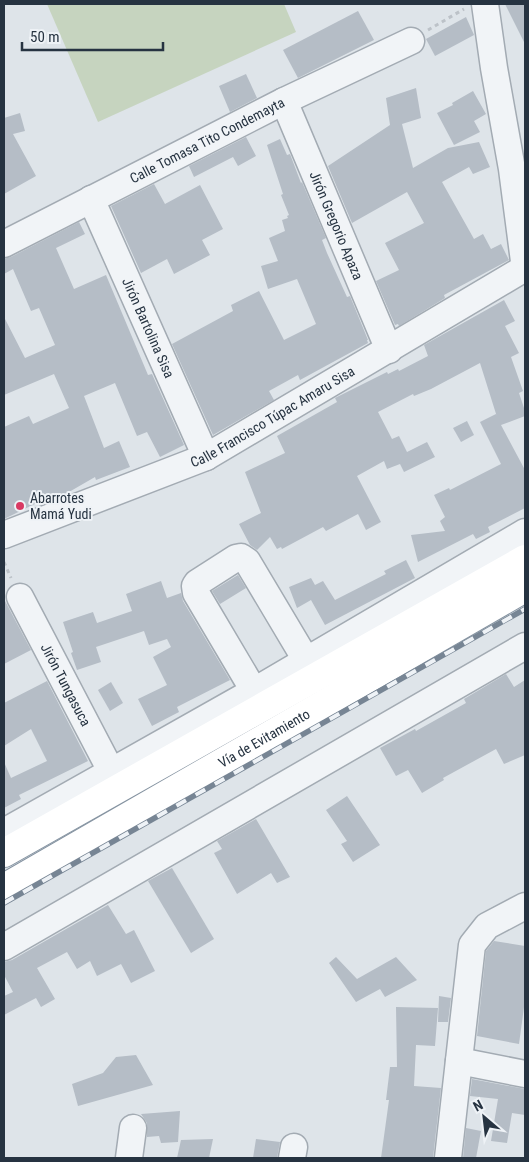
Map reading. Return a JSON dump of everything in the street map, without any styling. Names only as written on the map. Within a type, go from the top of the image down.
[{"type":"highway","name":"Vía de Evitamiento","points":[[4,853],[525,559]]},
{"type":"highway","name":"Vía de Evitamiento","points":[[4,888],[525,588]]},
{"type":"street","points":[[475,6],[494,68],[512,169],[525,269]]},
{"type":"street","name":"Calle Tomasa Tito Condemayta","points":[[4,244],[284,101],[410,41]]},
{"type":"street","name":"Jirón Gregorio Apaza","points":[[284,101],[389,350]]},
{"type":"street","name":"Jirón Bartolina Sisa","points":[[91,198],[206,457]]},
{"type":"street","name":"Calle Francisco Túpac Amaru Sisa","points":[[4,535],[206,457],[525,269]]},
{"type":"street","points":[[4,832],[209,716],[525,532]]},
{"type":"street","points":[[254,690],[196,593],[194,586],[236,558],[241,557],[247,561],[306,660]]},
{"type":"street","name":"Jirón Tungasuca","points":[[20,597],[111,771]]},
{"type":"street","points":[[4,947],[525,646]]},
{"type":"street","points":[[448,1158],[472,945],[487,926],[525,906]]},
{"type":"street","points":[[459,1061],[525,1074]]},
{"type":"street","points":[[129,1158],[133,1128]]},
{"type":"path","points":[[410,41],[475,6]]},
{"type":"green space","points":[[47,4],[284,4],[296,32],[98,122]]},
{"type":"building","points":[[505,4],[525,4],[525,44]]},
{"type":"building","points":[[358,11],[374,40],[298,78],[283,50]]},
{"type":"building","points":[[466,17],[474,35],[435,56],[426,39]]},
{"type":"building","points":[[246,74],[257,98],[230,112],[219,86]]},
{"type":"building","points":[[416,88],[421,118],[402,124],[413,168],[448,148],[479,142],[490,167],[473,174],[469,167],[442,182],[474,239],[483,234],[491,249],[501,244],[509,260],[444,295],[445,298],[399,326],[398,324],[395,325],[376,281],[399,270],[385,243],[424,223],[407,192],[352,223],[328,166],[390,125],[386,98]]},
{"type":"building","points":[[473,91],[486,114],[474,121],[480,132],[454,145],[437,113],[453,105],[452,103]]},
{"type":"building","points":[[20,113],[25,131],[13,134],[36,176],[4,194],[4,118]]},
{"type":"building","points":[[246,137],[256,156],[238,166],[233,157],[194,177],[189,166]]},
{"type":"building","points":[[280,139],[287,155],[290,154],[326,238],[322,240],[327,253],[347,297],[350,296],[368,343],[300,380],[298,375],[269,391],[274,400],[213,435],[172,344],[233,311],[231,305],[259,291],[284,340],[316,324],[297,279],[268,289],[261,266],[278,261],[269,238],[285,231],[282,220],[288,218],[287,216],[289,215],[281,195],[283,194],[267,145]]},
{"type":"building","points":[[154,184],[165,204],[200,185],[223,229],[202,240],[210,255],[174,274],[167,259],[141,273],[111,206]]},
{"type":"building","points":[[79,222],[85,234],[56,248],[74,289],[106,275],[148,375],[152,374],[184,445],[160,457],[147,432],[137,436],[115,383],[84,396],[104,448],[119,441],[130,467],[96,480],[95,477],[69,492],[46,502],[45,499],[4,519],[4,427],[29,416],[33,424],[69,408],[54,374],[4,395],[4,317],[25,358],[55,345],[39,308],[31,311],[13,269],[4,274],[4,259]]},
{"type":"building","points":[[504,300],[515,321],[505,326],[519,353],[511,357],[523,391],[519,393],[525,416],[501,425],[525,470],[525,508],[488,527],[490,532],[476,539],[473,534],[418,562],[411,535],[445,531],[440,521],[445,517],[434,495],[449,488],[450,490],[501,464],[480,422],[496,414],[497,417],[480,363],[431,389],[414,396],[413,394],[378,412],[392,439],[399,436],[407,452],[427,442],[435,457],[404,472],[400,464],[387,469],[384,461],[357,476],[381,522],[366,530],[358,514],[326,531],[323,527],[282,549],[281,547],[277,549],[270,537],[257,550],[250,545],[239,524],[261,513],[245,472],[285,453],[277,436],[337,402],[335,398],[387,372],[388,374],[398,369],[399,371],[428,356],[424,345]]},
{"type":"building","points":[[467,421],[474,435],[461,442],[453,428]]},
{"type":"building","points":[[406,560],[415,578],[325,625],[311,600],[297,608],[289,587],[311,578],[315,585],[323,581],[335,600],[386,574],[384,571]]},
{"type":"building","points":[[238,575],[246,588],[220,604],[212,591]]},
{"type":"building","points":[[161,581],[167,598],[181,593],[183,601],[230,680],[177,707],[179,712],[152,726],[138,699],[167,685],[153,657],[171,647],[167,639],[149,645],[144,631],[96,647],[101,662],[77,670],[63,622],[93,612],[97,623],[132,611],[126,594]]},
{"type":"building","points":[[4,599],[31,650],[4,664]]},
{"type":"building","points":[[506,674],[514,687],[525,680],[525,755],[504,764],[496,749],[443,778],[444,780],[422,793],[408,770],[396,776],[380,748],[415,729],[416,731],[466,703],[464,699]]},
{"type":"building","points":[[47,681],[88,761],[19,795],[21,799],[4,808],[4,762],[11,778],[47,761],[31,729],[4,746],[4,703]]},
{"type":"building","points":[[111,682],[123,703],[110,711],[98,690]]},
{"type":"building","points":[[347,796],[380,845],[353,862],[341,844],[347,841],[326,810]]},
{"type":"building","points":[[256,819],[290,877],[277,883],[271,873],[237,894],[214,853],[222,849],[217,841]]},
{"type":"building","points":[[172,868],[214,939],[191,953],[148,881]]},
{"type":"building","points":[[108,905],[126,934],[134,930],[155,971],[131,983],[121,964],[97,976],[90,961],[77,969],[67,952],[37,968],[55,999],[41,1007],[36,998],[4,1015],[4,996],[13,992],[4,975],[4,962],[12,960]]},
{"type":"building","points":[[494,941],[525,946],[525,1000],[519,1044],[477,1036],[486,951]]},
{"type":"building","points":[[336,957],[357,979],[396,957],[417,980],[385,997],[380,989],[356,1002],[329,963]]},
{"type":"building","points":[[439,996],[451,998],[448,1022],[438,1022]]},
{"type":"building","points":[[396,1007],[438,1008],[435,1046],[416,1045],[414,1086],[441,1088],[433,1158],[381,1158],[389,1100],[386,1100],[390,1067],[397,1067]]},
{"type":"building","points":[[136,1055],[153,1085],[78,1106],[72,1084],[103,1073],[116,1057]]},
{"type":"building","points":[[472,1079],[525,1089],[525,1115],[512,1113],[507,1143],[491,1141],[498,1099],[470,1096]]},
{"type":"building","points":[[180,1111],[178,1142],[161,1143],[159,1136],[147,1137],[147,1123],[141,1114]]},
{"type":"building","points":[[466,1128],[481,1131],[476,1158],[463,1158]]},
{"type":"building","points":[[213,1139],[209,1158],[177,1158],[181,1140]]},
{"type":"building","points":[[256,1139],[280,1142],[277,1158],[253,1158]]},
{"type":"railway","points":[[4,903],[525,609]]},
{"type":"place","name":"Abarrotes Mamá Yudi","points":[[20,506]]}]
